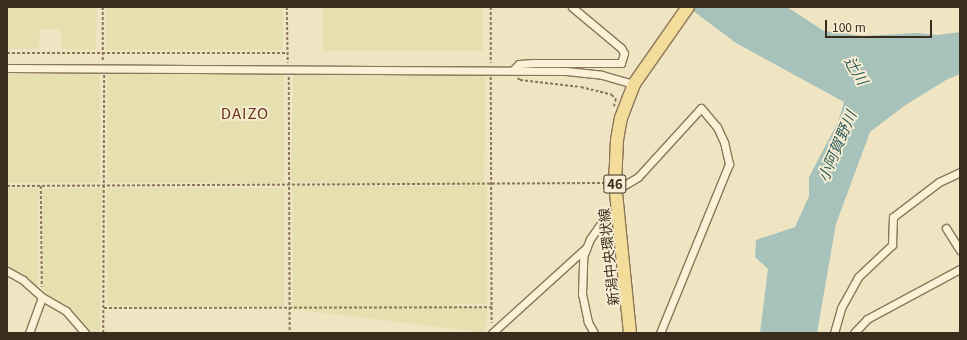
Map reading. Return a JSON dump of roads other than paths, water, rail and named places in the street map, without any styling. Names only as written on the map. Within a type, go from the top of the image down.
[{"type":"main road","name":"新潟中央環状線","points":[[630,333],[619,211],[611,181],[617,140],[621,118],[634,84],[688,7]]},
{"type":"street","points":[[513,70],[519,64],[620,62],[624,53],[621,48],[572,7]]},
{"type":"street","points":[[7,68],[104,66],[491,71],[566,70],[602,75],[634,84]]},
{"type":"street","points":[[611,181],[623,186],[638,177],[701,108],[717,127],[724,142],[729,164],[660,333]]},
{"type":"street","points":[[834,333],[841,308],[858,277],[892,245],[893,217],[939,182],[960,172]]},
{"type":"street","points":[[493,332],[587,247],[606,216],[619,211]]},
{"type":"street","points":[[946,228],[960,250]]},
{"type":"street","points":[[587,247],[582,268],[582,294],[588,322],[594,333]]},
{"type":"street","points":[[854,333],[867,319],[960,269]]},
{"type":"street","points":[[7,271],[24,280],[42,297],[66,311],[85,333]]},
{"type":"street","points":[[29,333],[42,297]]},
{"type":"water","points":[[688,7],[787,7],[824,31],[863,36],[916,33],[938,35],[960,32],[960,74],[946,80],[904,106],[870,132],[836,224],[817,333],[760,333],[768,269],[755,257],[756,240],[795,227],[809,196],[809,177],[838,122],[844,102],[736,43]]},
{"type":"district","name":"DAIZO","points":[[245,113]]},
{"type":"water label","name":"辻川","points":[[857,70]]},
{"type":"water label","name":"小阿賀野川","points":[[836,146]]}]
